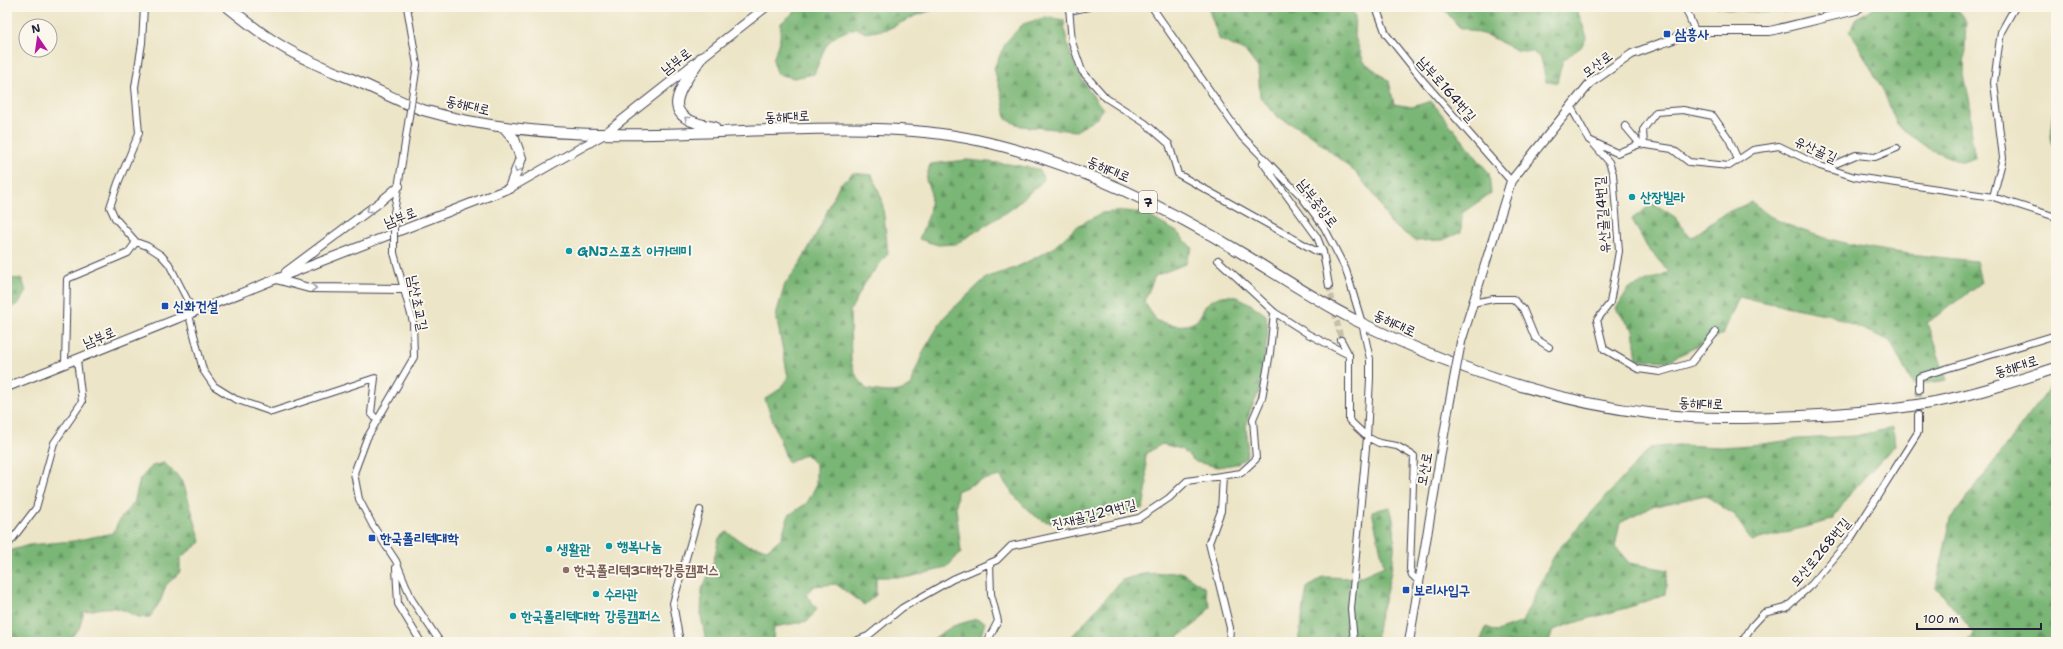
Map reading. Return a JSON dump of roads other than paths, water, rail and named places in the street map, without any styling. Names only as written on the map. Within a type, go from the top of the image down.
[{"type":"main road","name":"동해대로","points":[[228,7],[260,33],[305,59],[420,109],[505,128],[603,135],[856,128],[927,132],[987,142],[1057,163],[1119,187],[1243,254],[1295,287],[1398,341],[1481,373],[1566,398],[1658,415],[1736,419],[1882,410],[1943,400],[1993,388],[2056,368]]},
{"type":"main road","points":[[701,58],[680,88],[677,100],[678,110],[684,118],[694,124],[738,131]]},
{"type":"main road","points":[[505,128],[514,139],[521,158],[510,188]]},
{"type":"street","points":[[144,7],[142,44],[135,87],[139,133],[118,183],[110,207],[115,218],[136,242],[161,254],[170,264],[191,314],[203,370],[214,386],[235,399],[272,412],[375,378],[371,413],[377,420]]},
{"type":"street","name":"남산초교길","points":[[407,7],[417,65],[394,213],[394,253],[412,322],[414,357],[366,438],[354,473],[359,499],[373,526],[396,561],[412,600],[440,642]]},
{"type":"street","name":"남부로","points":[[7,387],[276,279],[510,188],[603,135],[766,7]]},
{"type":"street","points":[[1088,7],[1069,9],[1072,42],[1082,71],[1106,98],[1145,123],[1169,144],[1178,174],[1314,250],[1323,252]]},
{"type":"street","name":"남부중앙로","points":[[1152,7],[1240,134],[1282,186],[1317,237],[1323,252],[1329,286]]},
{"type":"street","name":"남부로164번길","points":[[1376,7],[1386,34],[1425,83],[1511,181]]},
{"type":"street","points":[[1685,7],[1695,31]]},
{"type":"street","name":"모산로","points":[[1409,642],[1418,581],[1461,342],[1472,302],[1511,181],[1590,83],[1632,54],[1695,31],[1770,31],[1856,10],[1860,7]]},
{"type":"street","points":[[1993,197],[2003,158],[1994,83],[2001,32],[2015,7]]},
{"type":"street","points":[[1571,107],[1589,140]]},
{"type":"street","points":[[1642,144],[1643,130],[1656,112],[1683,110],[1713,116],[1729,139],[1738,160]]},
{"type":"street","points":[[1625,126],[1642,144]]},
{"type":"street","name":"남부중앙로","points":[[1240,134],[1301,196],[1324,227],[1346,270],[1362,323],[1370,359],[1367,437],[1351,609],[1354,642]]},
{"type":"street","name":"유산골길","points":[[1589,140],[1617,153],[1642,144],[1672,149],[1688,162],[1729,166],[1753,150],[1779,146],[1826,168],[1855,177],[1993,197],[2056,217]]},
{"type":"street","name":"유산골길4번길","points":[[1589,140],[1609,162],[1613,174],[1619,251],[1610,303],[1597,320],[1604,349],[1638,369],[1660,372],[1691,363],[1716,332]]},
{"type":"street","points":[[1826,168],[1856,155],[1875,157],[1897,148]]},
{"type":"street","points":[[276,279],[399,186]]},
{"type":"street","points":[[65,364],[67,279],[128,253],[136,242]]},
{"type":"street","points":[[1218,260],[1274,312],[1308,334],[1348,354]]},
{"type":"street","points":[[276,279],[309,288],[404,289]]},
{"type":"street","points":[[1472,302],[1494,299],[1513,300],[1523,309],[1535,338],[1549,347]]},
{"type":"street","name":"진재골길29번길","points":[[853,642],[868,636],[902,608],[953,579],[997,560],[1011,546],[1139,518],[1170,498],[1187,481],[1241,473],[1256,459],[1253,419],[1262,398],[1270,353],[1274,312]]},
{"type":"street","points":[[1919,390],[1919,377],[2056,335]]},
{"type":"street","points":[[1341,340],[1348,354],[1349,420],[1367,437],[1379,443],[1397,446],[1414,456],[1410,569],[1412,575],[1418,581]]},
{"type":"street","points":[[7,546],[36,508],[54,443],[82,402],[77,360]]},
{"type":"street","name":"모산로268번길","points":[[1742,642],[1752,626],[1764,613],[1786,608],[1812,584],[1851,538],[1918,432],[1918,416]]},
{"type":"street","points":[[1223,476],[1221,511],[1209,543],[1230,628],[1229,642]]},
{"type":"street","points":[[680,642],[673,603],[700,510]]},
{"type":"street","points":[[396,561],[398,604],[421,642]]},
{"type":"street","points":[[987,642],[998,621],[991,594],[990,563]]},
{"type":"tunnel","points":[[1329,286],[1341,340]]},
{"type":"tunnel","points":[[1918,415],[1919,390]]},
{"type":"place","name":"삼흥사","points":[[1667,34]]},
{"type":"place","name":"산장빌라","points":[[1632,197]]},
{"type":"place","name":"GNJ스포츠 아카데미","points":[[569,251]]},
{"type":"place","name":"신화건설","points":[[165,306]]},
{"type":"place","name":"한국폴리텍대학","points":[[372,538]]},
{"type":"place","name":"행복나눔","points":[[609,546]]},
{"type":"place","name":"생활관","points":[[549,549]]},
{"type":"place","name":"한국폴리텍3대학강릉캠퍼스","points":[[566,570]]},
{"type":"place","name":"보리사입구","points":[[1406,590]]},
{"type":"place","name":"수라관","points":[[596,594]]},
{"type":"place","name":"한국폴리텍대학 강릉캠퍼스","points":[[513,616]]}]
